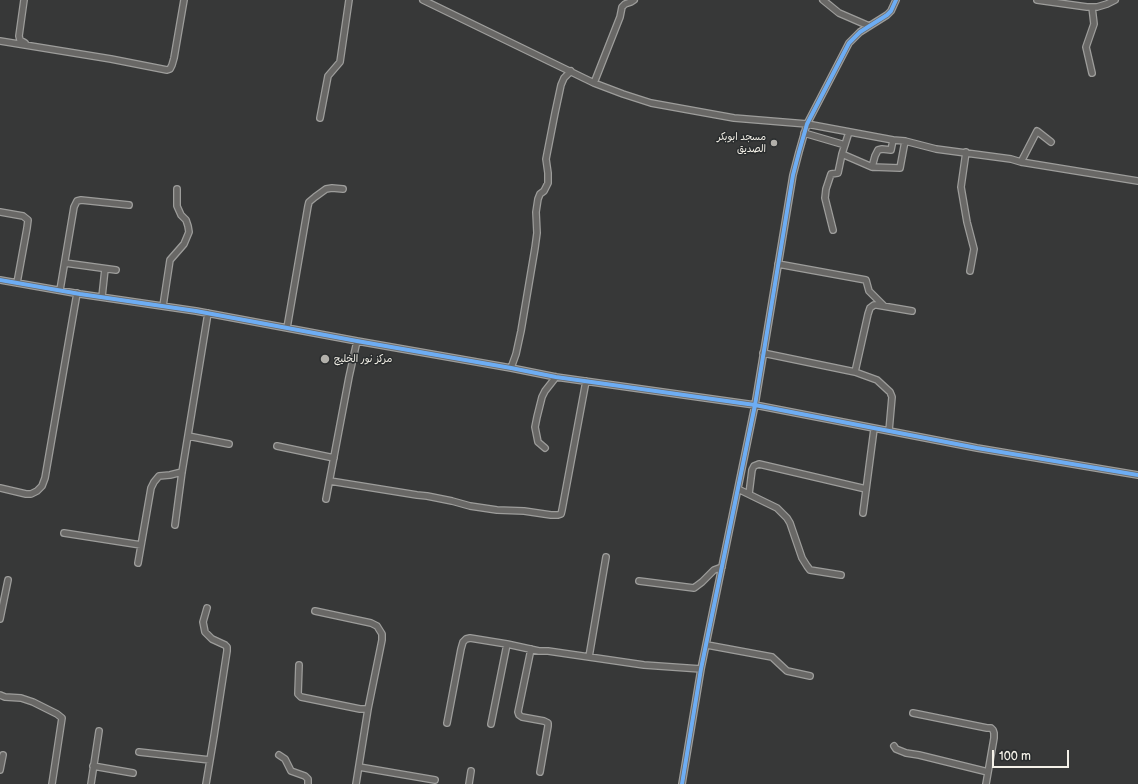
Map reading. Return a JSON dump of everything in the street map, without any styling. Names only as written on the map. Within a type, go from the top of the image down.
[{"type":"street","points":[[24,0],[19,38],[22,42],[32,46]]},
{"type":"street","points":[[0,41],[111,59],[167,70],[170,69],[174,58],[184,0]]},
{"type":"street","points":[[320,118],[328,76],[340,62],[349,0]]},
{"type":"street","points":[[594,83],[620,17],[622,7],[634,0]]},
{"type":"street","points":[[823,0],[839,13],[869,26]]},
{"type":"street","points":[[682,784],[701,669],[755,405],[793,175],[804,132],[849,43],[860,32],[882,19],[891,11],[896,0]]},
{"type":"street","points":[[1037,0],[1092,7],[1107,4],[1115,0]]},
{"type":"street","points":[[427,1],[594,83],[651,103],[734,118],[807,124],[905,141],[936,149],[1011,159],[1021,162],[1138,181]]},
{"type":"street","points":[[1092,7],[1094,24],[1086,47],[1092,73]]},
{"type":"street","points":[[511,368],[521,331],[534,255],[537,233],[536,212],[538,199],[548,184],[549,179],[546,159],[555,113],[561,84],[564,78],[571,71]]},
{"type":"street","points":[[804,132],[845,145]]},
{"type":"street","points":[[834,230],[825,198],[826,189],[831,174],[838,173],[849,132]]},
{"type":"street","points":[[1021,162],[1037,132],[1051,142]]},
{"type":"street","points":[[872,167],[878,150],[891,150],[893,140]]},
{"type":"street","points":[[842,154],[872,167],[900,168],[905,141]]},
{"type":"street","points":[[966,152],[961,187],[967,222],[974,249],[970,271]]},
{"type":"street","points":[[163,306],[170,260],[184,244],[189,232],[186,220],[181,215],[177,206],[177,189]]},
{"type":"street","points":[[287,328],[308,206],[315,197],[326,189],[343,189]]},
{"type":"street","points":[[60,290],[74,207],[77,201],[81,200],[129,205]]},
{"type":"street","points":[[0,212],[22,216],[28,220],[17,283]]},
{"type":"street","points":[[65,263],[116,270]]},
{"type":"street","points":[[778,264],[866,280],[869,291],[884,306]]},
{"type":"street","points":[[102,297],[105,269]]},
{"type":"street","points":[[0,280],[208,313],[556,377],[755,405],[977,448],[1138,475]]},
{"type":"street","points":[[0,488],[32,494],[42,486],[77,293]]},
{"type":"street","points":[[855,372],[870,308],[877,305],[912,311]]},
{"type":"street","points":[[175,525],[182,472],[208,313]]},
{"type":"street","points":[[326,499],[357,341]]},
{"type":"street","points":[[763,353],[855,372],[877,380],[890,392],[892,397],[889,431]]},
{"type":"street","points":[[545,448],[538,442],[535,427],[542,397],[556,377]]},
{"type":"street","points":[[330,481],[427,496],[470,506],[497,510],[524,511],[552,515],[561,514],[586,381]]},
{"type":"street","points":[[862,513],[874,429]]},
{"type":"street","points":[[188,436],[229,444]]},
{"type":"street","points":[[277,446],[334,458]]},
{"type":"street","points":[[749,494],[752,470],[754,466],[759,464],[866,489]]},
{"type":"street","points":[[138,563],[154,482],[159,476],[182,472]]},
{"type":"street","points":[[738,489],[777,508],[787,518],[802,558],[810,570],[841,575]]},
{"type":"street","points":[[64,532],[141,545]]},
{"type":"street","points":[[589,657],[606,557]]},
{"type":"street","points":[[639,581],[694,588],[714,570],[722,567]]},
{"type":"street","points":[[0,618],[3,596],[8,580]]},
{"type":"street","points":[[206,784],[227,651],[227,647],[225,645],[212,639],[205,632],[203,622],[207,608]]},
{"type":"street","points":[[315,610],[371,623],[378,626],[382,634],[356,784]]},
{"type":"street","points":[[447,723],[463,642],[470,638],[539,651],[548,650],[644,665],[701,669]]},
{"type":"street","points":[[492,724],[507,644]]},
{"type":"street","points":[[706,645],[772,657],[787,671],[810,676]]},
{"type":"street","points":[[531,649],[518,712],[522,717],[548,723],[540,772]]},
{"type":"street","points":[[299,665],[298,694],[301,697],[360,709],[368,709]]},
{"type":"street","points":[[0,695],[5,698],[21,698],[33,702],[62,718],[52,784]]},
{"type":"street","points":[[913,713],[991,728],[994,733],[986,784]]},
{"type":"street","points":[[90,784],[99,731]]},
{"type":"street","points":[[894,746],[896,749],[906,753],[988,772]]},
{"type":"street","points":[[139,752],[210,760]]},
{"type":"street","points":[[0,770],[3,755]]},
{"type":"street","points":[[279,755],[285,759],[290,770],[308,778],[308,784]]},
{"type":"street","points":[[93,766],[134,773]]},
{"type":"street","points":[[359,767],[435,780]]},
{"type":"street","points":[[469,784],[471,771]]},
{"type":"cycle path","points":[[682,784],[701,669],[755,405],[793,175],[799,152],[807,124],[849,43],[860,32],[887,15],[891,11],[896,0]]},
{"type":"cycle path","points":[[0,280],[80,294],[196,311],[556,377],[755,405],[977,448],[1138,475]]},
{"type":"place","name":"مسجد ابوبكر الصديق","points":[[774,143]]},
{"type":"place","name":"مركز نور الخليج","points":[[325,359]]}]
